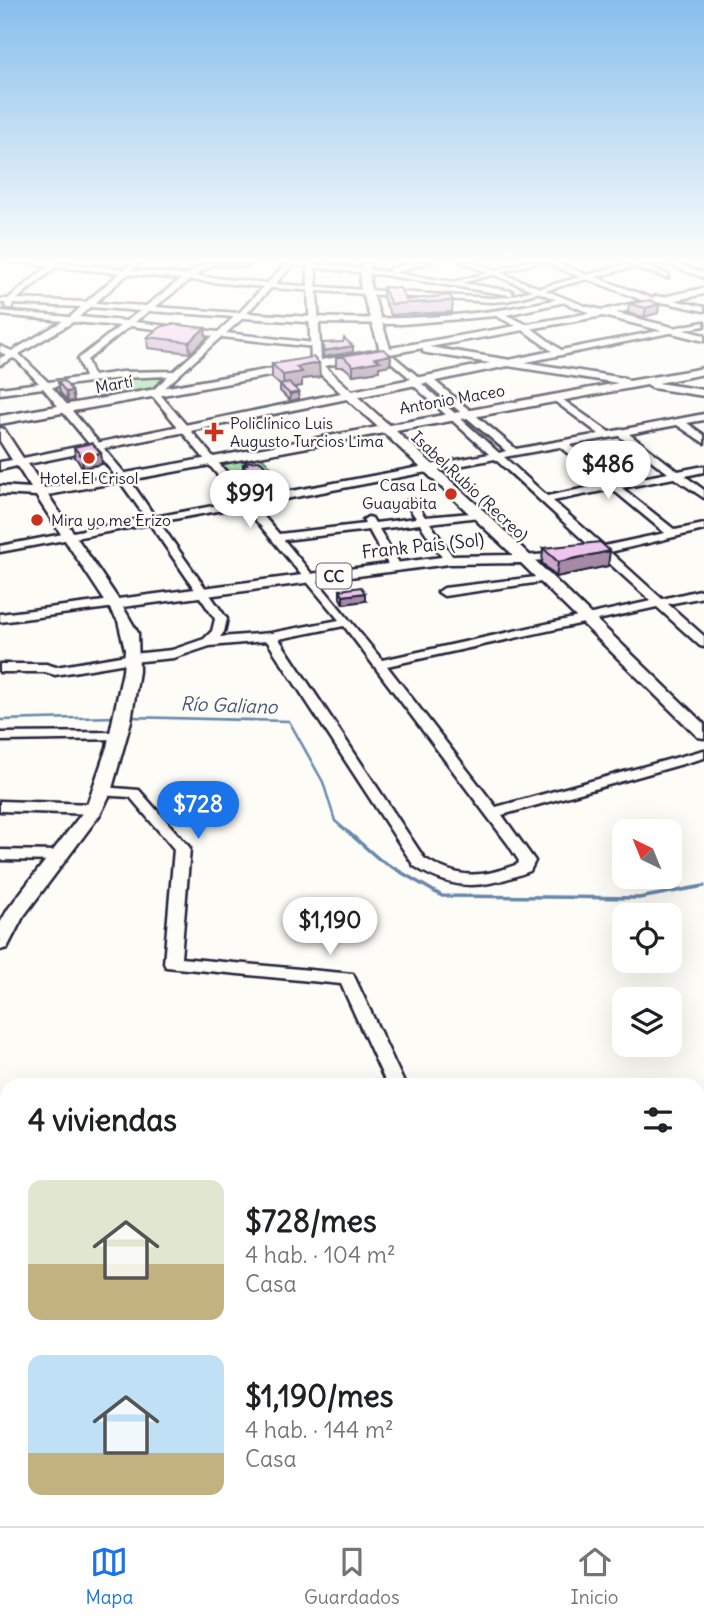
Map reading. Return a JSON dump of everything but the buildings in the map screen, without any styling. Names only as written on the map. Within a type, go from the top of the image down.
[{"type":"main road","points":[[313,332],[316,364]]},
{"type":"main road","points":[[382,332],[390,349]]},
{"type":"main road","points":[[423,347],[495,332]]},
{"type":"main road","points":[[680,332],[704,338]]},
{"type":"main road","points":[[423,347],[620,384]]},
{"type":"main road","name":"Martí","points":[[0,420],[390,349],[423,347]]},
{"type":"main road","points":[[0,466],[507,363]]},
{"type":"main road","name":"Isabel Rubio (Recreo)","points":[[316,364],[479,514],[704,733]]},
{"type":"main road","points":[[659,383],[704,371]]},
{"type":"main road","name":"Antonio Maceo","points":[[0,490],[41,492],[123,478],[620,384],[659,383],[704,393]]},
{"type":"main road","points":[[0,432],[71,536],[123,620],[130,632],[132,658],[122,722],[99,800],[59,856],[6,921],[0,943]]},
{"type":"main road","name":"Frank País (Sol)","points":[[113,604],[449,561],[523,559]]},
{"type":"main road","points":[[123,620],[125,611],[130,606],[145,600]]},
{"type":"street","points":[[0,362],[50,332]]},
{"type":"street","points":[[90,379],[82,359],[118,332]]},
{"type":"street","points":[[213,332],[313,345]]},
{"type":"street","points":[[528,332],[560,353]]},
{"type":"street","points":[[507,363],[669,332]]},
{"type":"street","points":[[221,333],[173,373],[154,393],[381,664],[527,862],[525,867],[506,874],[464,882],[437,875],[419,862],[271,637]]},
{"type":"street","points":[[0,349],[20,358],[46,385],[154,520],[221,619],[218,632],[208,642]]},
{"type":"street","points":[[390,349],[452,416],[704,643]]},
{"type":"street","points":[[0,391],[137,373],[173,373]]},
{"type":"street","points":[[419,380],[469,414],[513,452]]},
{"type":"street","points":[[556,398],[607,435]]},
{"type":"street","points":[[0,550],[704,416]]},
{"type":"street","points":[[678,421],[704,440]]},
{"type":"street","points":[[620,432],[704,495]]},
{"type":"street","points":[[561,443],[673,534]]},
{"type":"street","points":[[545,499],[704,468]]},
{"type":"street","points":[[410,502],[449,561]]},
{"type":"street","points":[[276,538],[369,523],[421,522],[479,514]]},
{"type":"street","points":[[369,523],[396,568]]},
{"type":"street","name":"Frank País (Sol)","points":[[523,559],[600,551],[704,527]]},
{"type":"street","points":[[691,530],[704,538]]},
{"type":"street","points":[[444,592],[544,579]]},
{"type":"street","points":[[381,664],[704,593]]},
{"type":"street","points":[[0,618],[113,604]]},
{"type":"street","points":[[0,668],[46,668],[55,671],[174,654],[208,642],[271,637],[347,622]]},
{"type":"street","points":[[0,737],[122,722]]},
{"type":"street","points":[[492,813],[704,754]]},
{"type":"street","points":[[0,806],[99,800],[134,793],[182,848],[172,963],[348,978],[393,1078]]},
{"type":"street","points":[[0,855],[59,856]]},
{"type":"green space","points":[[138,375],[166,376],[148,391],[118,396],[104,379]]},
{"type":"green space","points":[[262,457],[293,492],[254,499],[222,464]]},
{"type":"waterway","name":"Río Galiano","points":[[0,720],[116,717]]},
{"type":"waterway","name":"Río Galiano","points":[[129,717],[289,721],[323,782],[335,821],[350,834]]},
{"type":"waterway","name":"Río Galiano","points":[[348,832],[380,860],[442,896],[639,898],[704,886]]},
{"type":"place","name":"Policlínico Luis Augusto Turcios Lima","points":[[214,432]]},
{"type":"place","name":"Hotel El Crisol","points":[[89,458]]},
{"type":"place","name":"Casa La Guayabita","points":[[451,494]]},
{"type":"place","name":"Mira yo me Erizo","points":[[37,520]]}]
